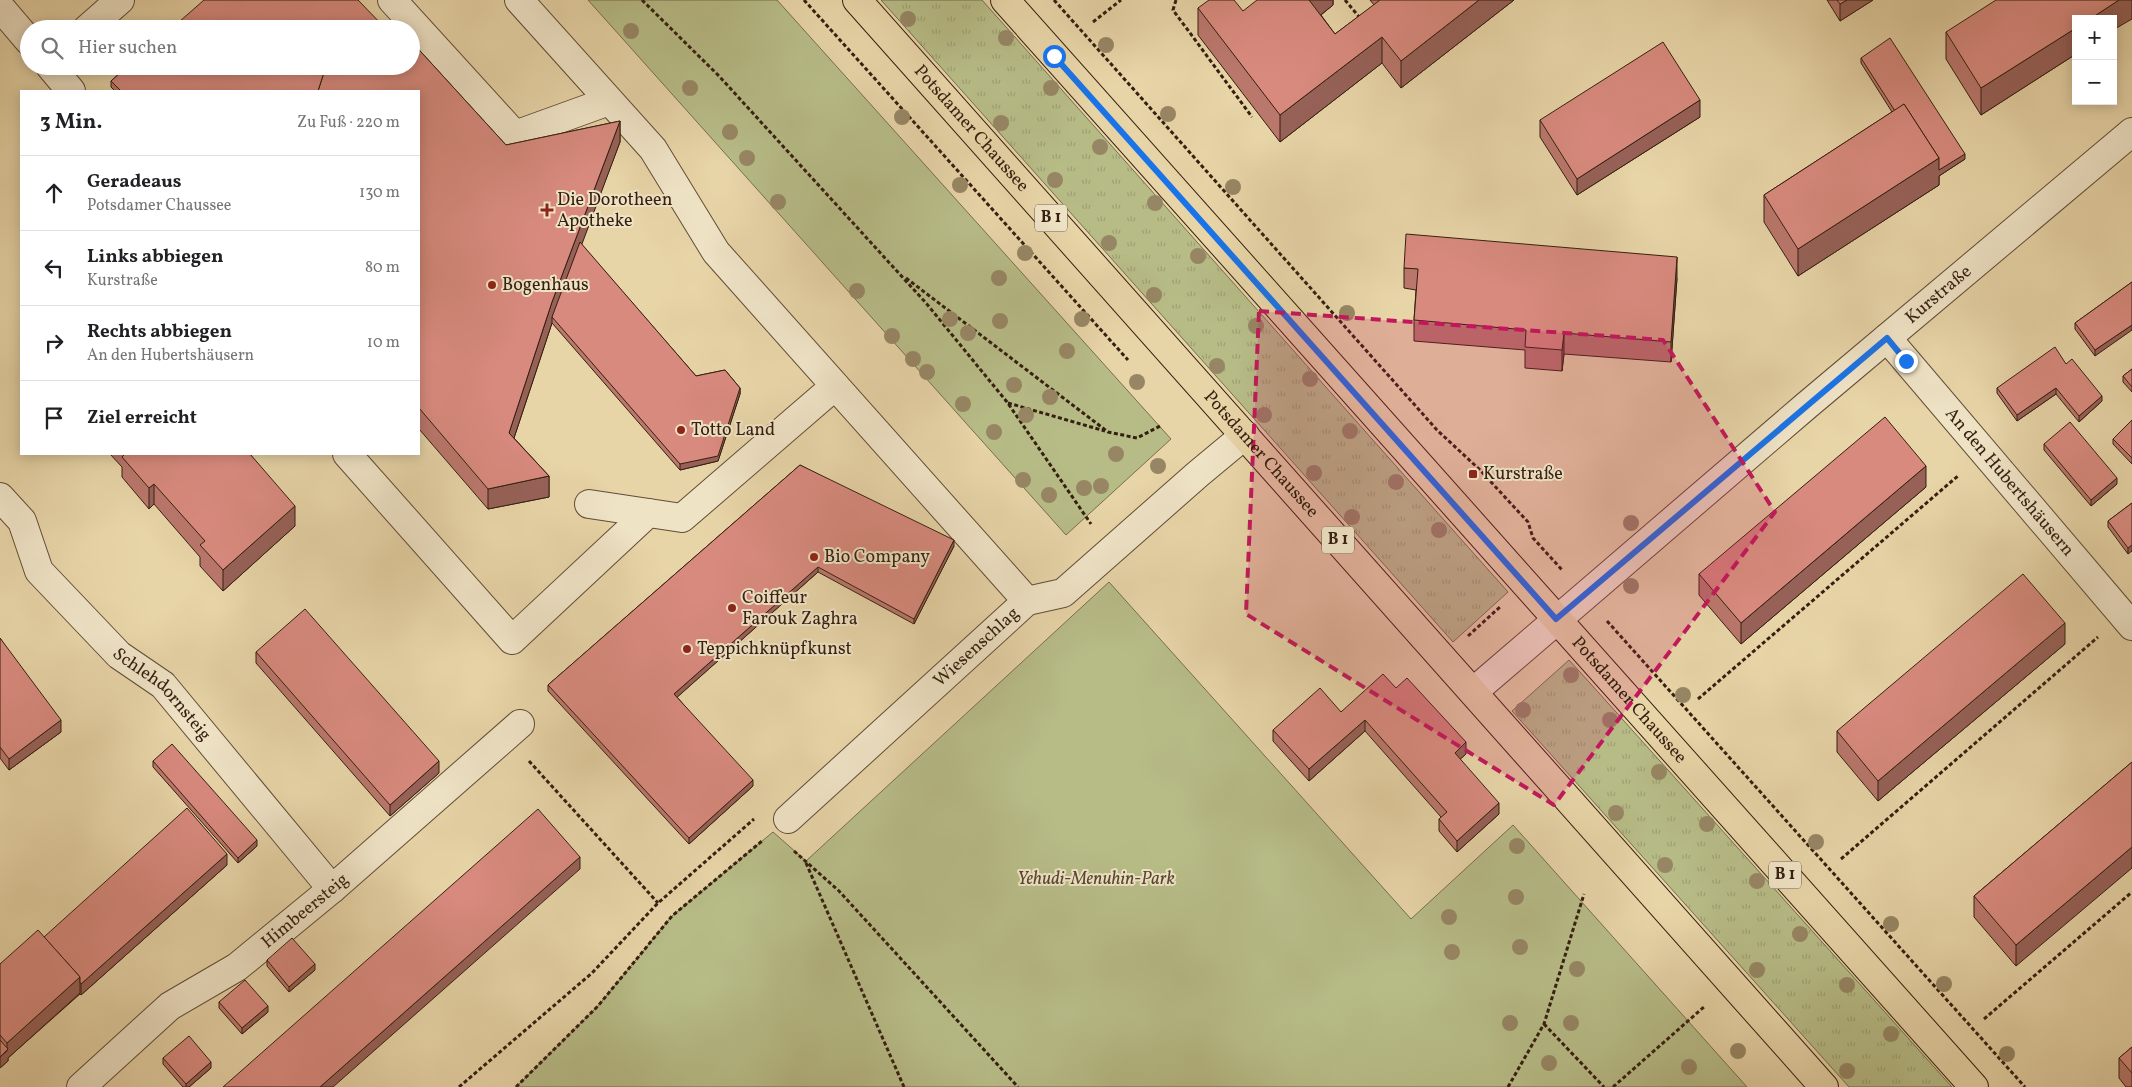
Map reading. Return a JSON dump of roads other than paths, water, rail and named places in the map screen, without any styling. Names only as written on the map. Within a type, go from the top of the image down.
[{"type":"main road","name":"Potsdamer Chaussee","points":[[857,0],[1473,692],[1563,796],[1824,1087]]},
{"type":"main road","name":"Potsdamer Chaussee","points":[[1005,0],[1974,1087]]},
{"type":"street","points":[[97,20],[120,0]]},
{"type":"street","points":[[392,0],[410,20]]},
{"type":"street","points":[[519,0],[653,149],[716,252],[1027,601]]},
{"type":"street","points":[[0,7],[20,30]]},
{"type":"street","points":[[420,31],[515,135],[609,101]]},
{"type":"street","points":[[57,75],[69,90]]},
{"type":"street","name":"Kurstraße","points":[[1473,692],[1556,619],[2132,132]]},
{"type":"street","name":"An den Hubertshäusern","points":[[1887,338],[2132,626]]},
{"type":"street","points":[[589,504],[682,518],[835,386]]},
{"type":"street","name":"Wiesenschlag","points":[[780,825],[1027,601],[1063,594],[1244,436]]},
{"type":"street","points":[[348,455],[512,640],[648,513]]},
{"type":"street","name":"Schlehdornsteig","points":[[0,496],[22,521],[39,571],[119,655],[163,685],[332,889]]},
{"type":"street","name":"Himbeersteig","points":[[81,1087],[170,1006],[237,967],[332,889],[513,730]]},
{"type":"place","name":"Die Dorotheen Apotheke","points":[[547,210]]},
{"type":"place","name":"Bogenhaus","points":[[492,285]]},
{"type":"place","name":"Totto Land","points":[[681,430]]},
{"type":"place","name":"Kurstraße","points":[[1473,474]]},
{"type":"place","name":"Bio Company","points":[[814,557]]},
{"type":"place","name":"Coiffeur Farouk Zaghra","points":[[732,608]]},
{"type":"place","name":"Teppichknüpfkunst","points":[[687,649]]},
{"type":"park label","name":"Yehudi-Menuhin-Park","points":[[1096,879]]}]
